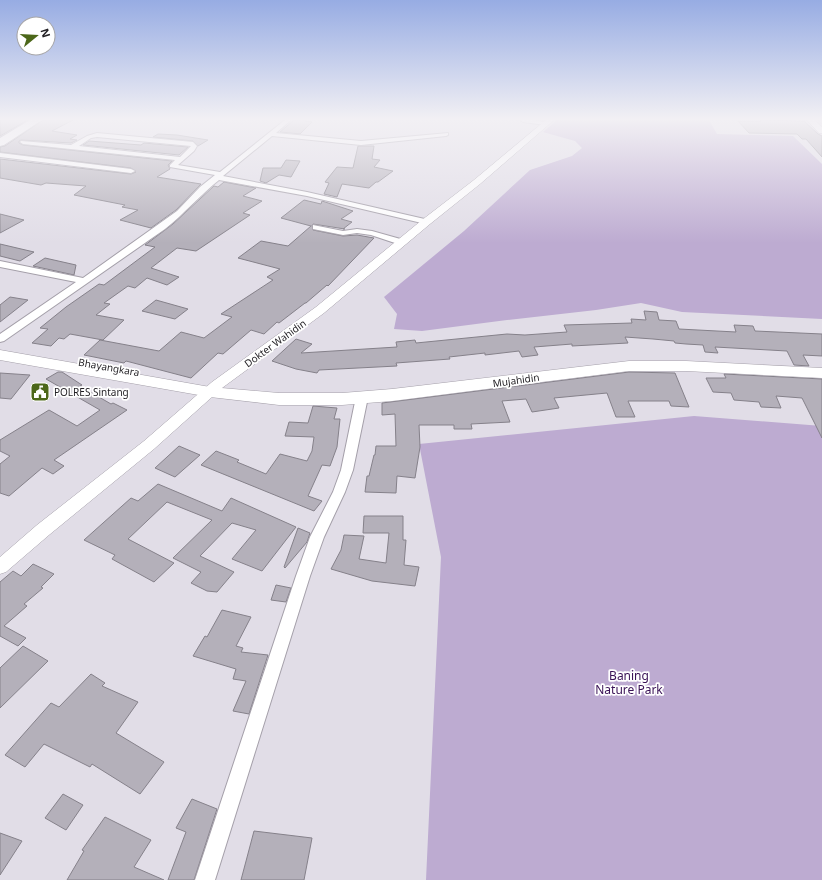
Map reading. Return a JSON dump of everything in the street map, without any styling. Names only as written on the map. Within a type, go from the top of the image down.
[{"type":"main road","name":"Bhayangkara","points":[[0,348],[213,388]]},
{"type":"main road","name":"Bhayangkara","points":[[0,355],[213,388]]},
{"type":"main road","name":"Mujahidin","points":[[213,388],[308,392],[381,389],[466,380],[590,362],[631,359],[683,359],[822,367]]},
{"type":"main road","name":"Mujahidin","points":[[213,388],[279,399],[362,397],[404,394],[629,366],[686,366],[822,373]]},
{"type":"street","points":[[50,161],[131,171]]},
{"type":"street","points":[[178,161],[172,166],[307,194],[426,222]]},
{"type":"street","points":[[0,339],[162,227],[180,213],[202,189],[237,161]]},
{"type":"street","name":"Dokter Wahidin","points":[[0,567],[43,530],[149,445],[213,388],[315,314],[501,161]]},
{"type":"street","points":[[316,226],[343,233],[357,231],[372,233],[401,242]]},
{"type":"street","points":[[0,264],[85,281]]},
{"type":"street","points":[[205,880],[303,576],[317,537],[339,492],[347,470],[362,397]]},
{"type":"green space","points":[[557,161],[819,161],[822,164],[822,319],[682,312],[641,303],[596,310],[422,331],[394,329],[397,314],[384,297],[464,231],[530,170]]},
{"type":"green space","name":"Baning Nature Park","points":[[694,416],[822,426],[822,880],[426,880],[441,557],[419,444]]},
{"type":"building","points":[[0,161],[18,161],[131,174],[136,172],[131,168],[74,161],[172,161],[168,165],[170,169],[157,177],[201,184],[176,210],[151,228],[120,220],[138,210],[122,207],[125,205],[74,195],[86,186],[46,183],[41,185],[0,178]]},
{"type":"building","points":[[285,161],[300,161],[291,177],[279,175],[266,183],[260,181],[263,168],[281,168]]},
{"type":"building","points":[[355,161],[379,161],[374,167],[393,171],[369,188],[342,184],[337,197],[324,194],[329,183],[325,182],[337,167],[353,168]]},
{"type":"building","points":[[224,182],[256,188],[243,196],[262,201],[243,213],[250,215],[196,251],[177,248],[151,268],[179,277],[167,285],[147,278],[135,288],[128,286],[104,303],[110,304],[96,315],[124,320],[103,340],[70,334],[64,339],[59,338],[51,346],[32,343],[48,329],[40,328],[66,307],[99,284],[104,285],[155,247],[145,245],[173,224],[214,186],[218,187]]},
{"type":"building","points":[[304,200],[321,204],[322,201],[353,211],[341,219],[352,222],[343,229],[313,224],[313,230],[343,236],[357,235],[374,238],[328,286],[327,285],[279,323],[277,322],[264,334],[251,330],[223,354],[218,353],[191,378],[126,361],[124,363],[84,355],[100,340],[159,351],[181,332],[204,338],[232,317],[221,314],[273,280],[267,277],[280,269],[238,258],[261,241],[288,246],[311,226],[281,218]]},
{"type":"building","points":[[0,214],[24,220],[0,233]]},
{"type":"building","points":[[0,244],[34,252],[20,261],[0,256]]},
{"type":"building","points":[[45,258],[76,265],[74,275],[33,266]]},
{"type":"building","points":[[10,297],[28,300],[0,322],[0,305]]},
{"type":"building","points":[[156,300],[188,309],[175,319],[142,311]]},
{"type":"building","points":[[644,311],[657,312],[659,320],[676,321],[679,329],[736,332],[734,325],[753,326],[755,331],[822,334],[822,356],[803,355],[809,366],[794,365],[787,351],[715,347],[718,353],[705,352],[703,345],[625,337],[628,343],[572,346],[572,344],[534,347],[538,355],[522,357],[519,351],[485,355],[485,353],[449,357],[450,359],[396,363],[397,366],[319,370],[317,373],[296,369],[272,361],[296,339],[312,344],[301,353],[397,347],[396,342],[415,340],[416,343],[507,334],[525,335],[567,332],[564,325],[632,323],[631,319],[646,320]]},
{"type":"building","points":[[58,372],[62,372],[82,385],[80,386],[111,404],[113,403],[127,410],[54,460],[64,466],[53,474],[42,468],[9,496],[0,493],[0,464],[10,456],[0,451],[0,440],[49,410],[77,426],[100,410],[46,379]]},
{"type":"building","points":[[629,372],[675,373],[689,407],[671,406],[669,401],[628,401],[635,417],[616,417],[607,393],[554,398],[559,408],[532,412],[526,399],[502,401],[510,422],[471,424],[472,429],[454,429],[454,425],[419,425],[420,447],[415,478],[397,476],[396,493],[365,492],[367,476],[369,476],[376,446],[396,446],[395,414],[382,415],[382,403]]},
{"type":"building","points":[[0,373],[30,375],[11,399],[0,398]]},
{"type":"building","points":[[724,374],[822,379],[822,438],[802,398],[776,396],[781,408],[761,407],[759,402],[734,400],[731,393],[713,392],[706,378],[726,378]]},
{"type":"building","points":[[313,406],[337,408],[334,419],[340,419],[337,447],[330,466],[322,465],[308,496],[322,501],[314,511],[201,465],[216,451],[239,460],[237,462],[266,474],[280,454],[307,461],[312,451],[314,437],[285,436],[289,422],[308,423]]},
{"type":"building","points":[[179,446],[200,455],[175,477],[155,468]]},
{"type":"building","points":[[158,484],[222,511],[231,498],[296,527],[262,571],[232,559],[256,530],[232,523],[200,556],[234,572],[217,592],[207,591],[191,583],[201,572],[173,558],[212,520],[167,502],[128,539],[174,563],[154,582],[112,559],[115,555],[84,540],[131,498],[138,501]]},
{"type":"building","points":[[364,516],[403,516],[403,540],[406,540],[404,565],[419,567],[415,586],[372,581],[331,569],[341,550],[344,535],[364,536],[359,559],[386,563],[389,533],[363,533]]},
{"type":"building","points":[[298,528],[310,533],[307,542],[285,568],[284,567]]},
{"type":"building","points":[[33,564],[54,574],[41,587],[43,588],[24,604],[27,606],[4,626],[26,638],[18,646],[0,636],[0,582],[13,571],[21,576]]},
{"type":"building","points":[[276,585],[291,588],[286,602],[271,600]]},
{"type":"building","points":[[222,610],[251,617],[236,646],[243,648],[241,652],[268,655],[249,714],[233,711],[246,681],[233,679],[236,669],[193,656],[205,636],[207,637]]},
{"type":"building","points":[[23,646],[48,661],[0,708],[0,668]]},
{"type":"building","points":[[91,674],[105,683],[102,686],[138,702],[116,733],[164,762],[140,794],[92,764],[90,767],[44,744],[25,767],[5,755],[51,703],[59,707]]},
{"type":"building","points":[[63,794],[83,805],[66,830],[45,818]]},
{"type":"building","points":[[192,799],[217,809],[194,880],[168,880],[186,832],[176,828]]},
{"type":"building","points":[[105,817],[151,840],[134,867],[164,880],[67,880],[84,851],[82,850]]},
{"type":"building","points":[[254,831],[312,838],[304,880],[241,880]]},
{"type":"building","points":[[0,833],[22,841],[0,875]]},
{"type":"place","name":"POLRES Sintang","points":[[40,392]]}]
